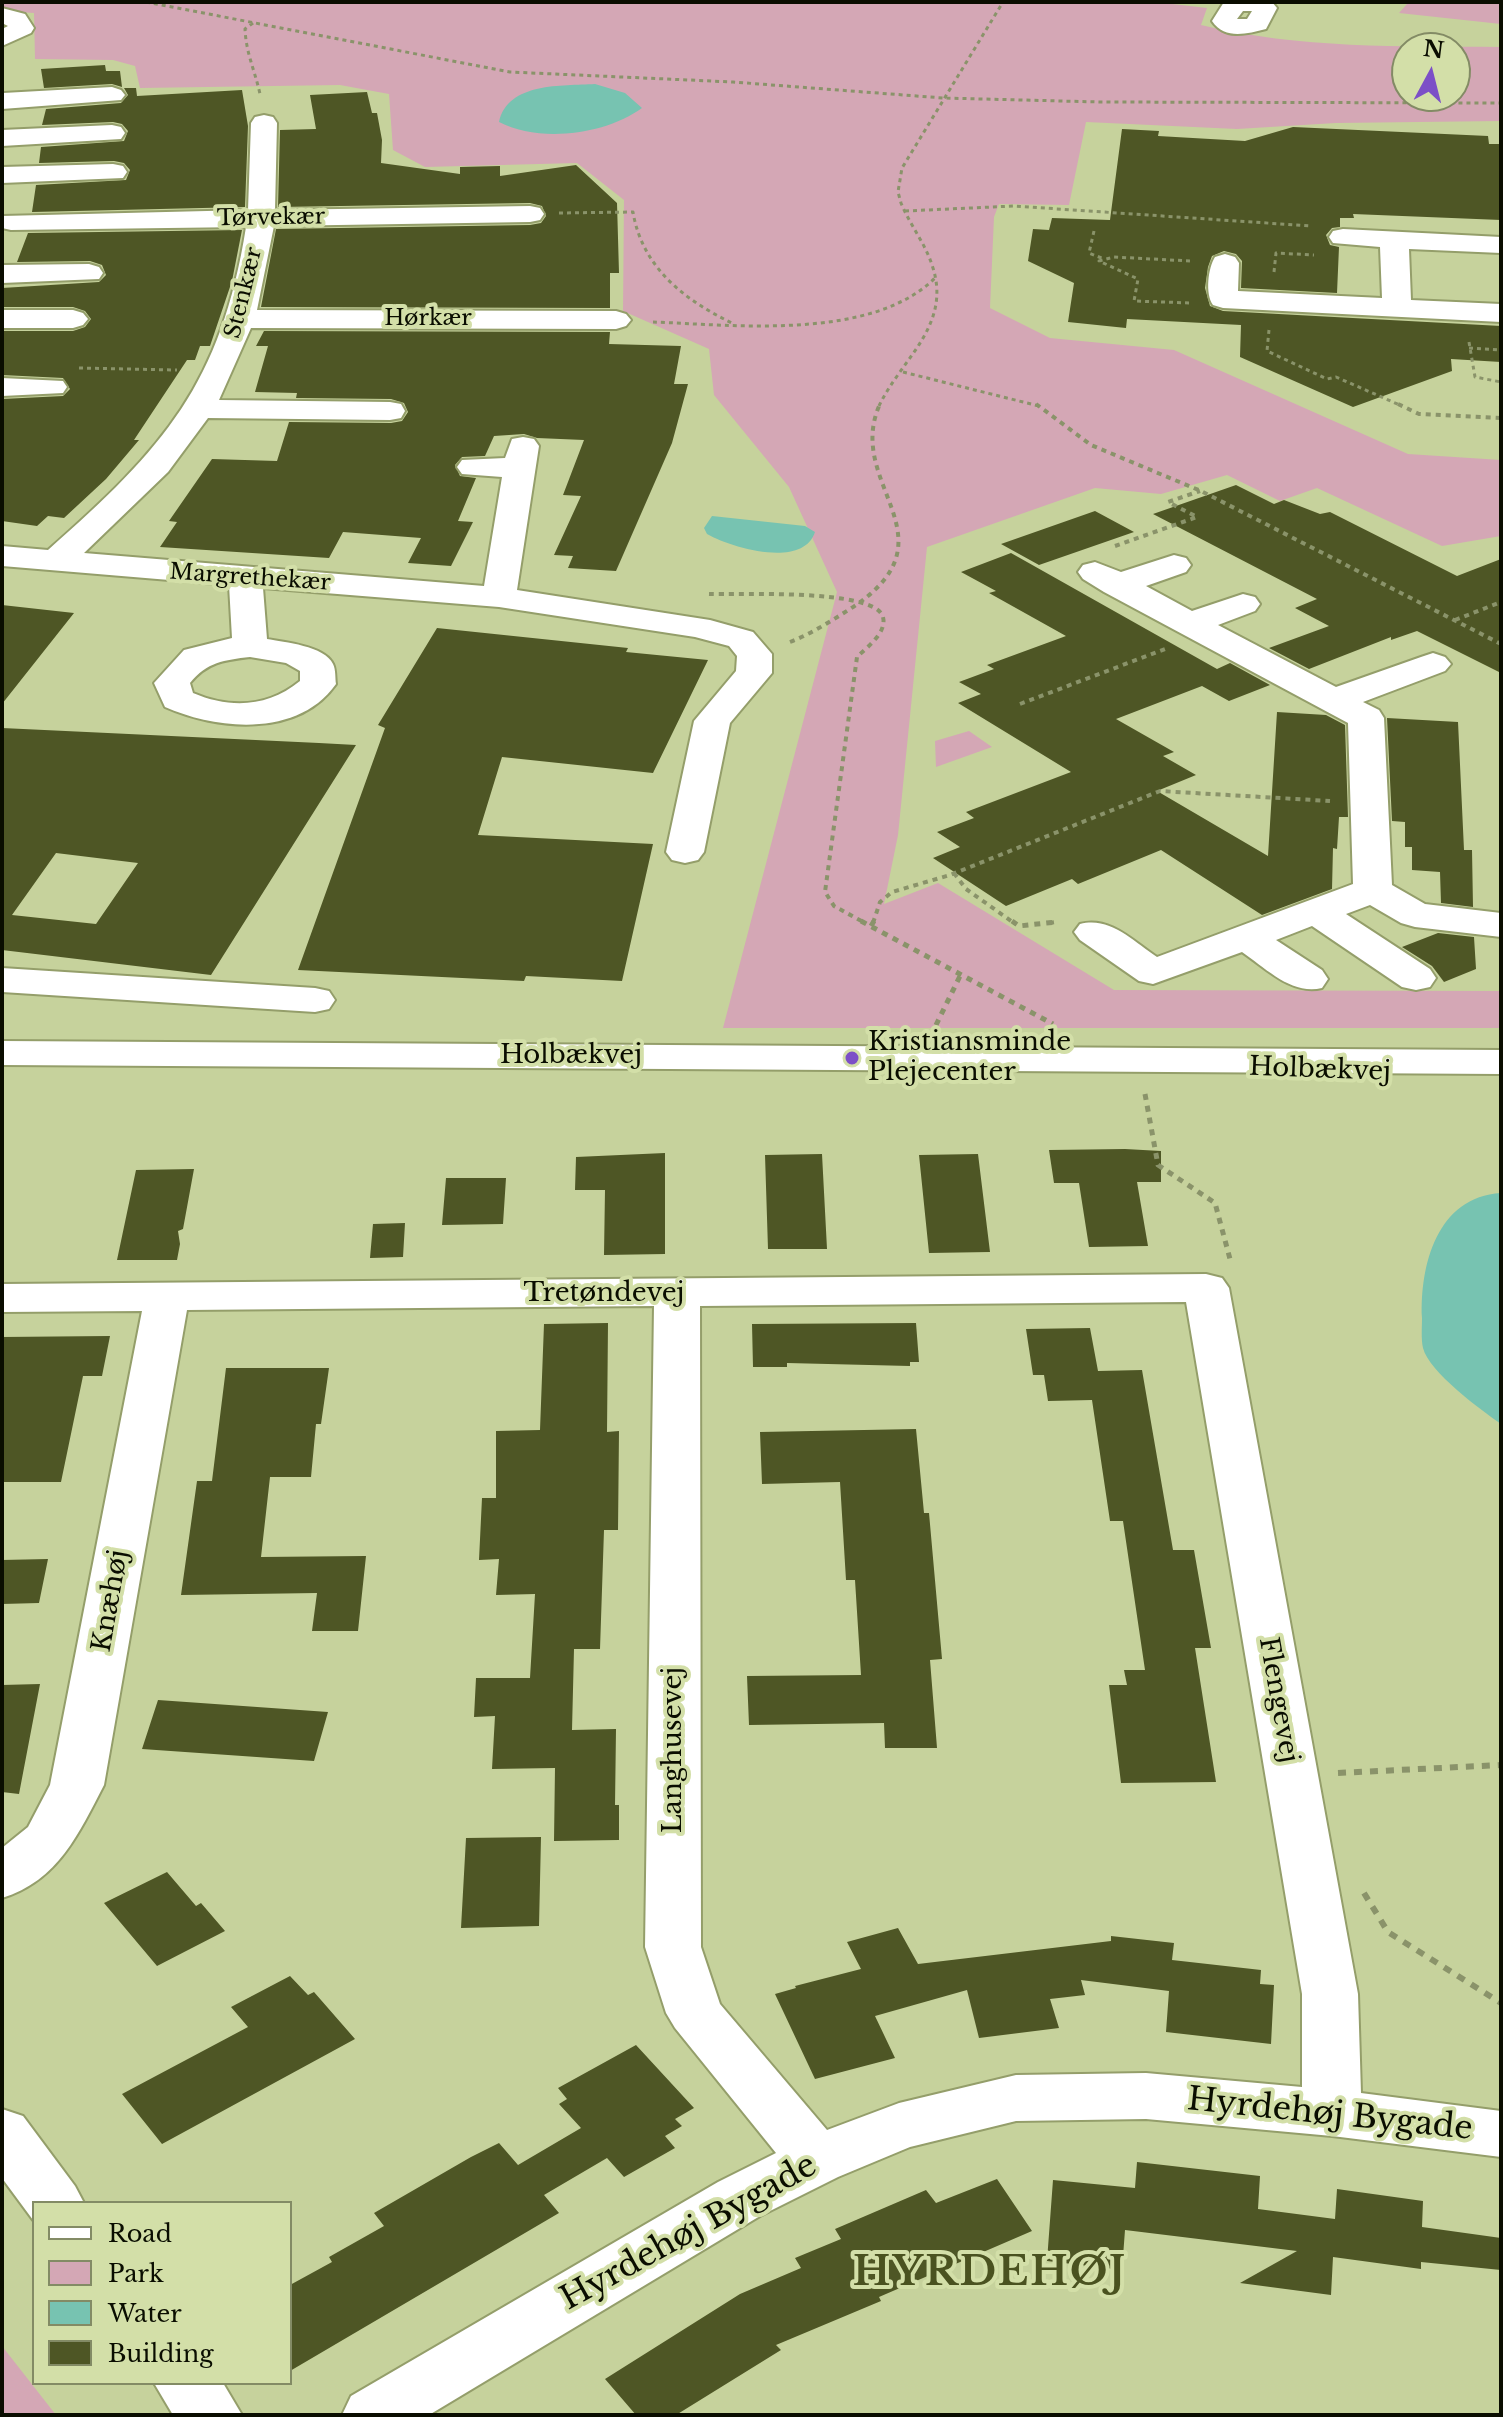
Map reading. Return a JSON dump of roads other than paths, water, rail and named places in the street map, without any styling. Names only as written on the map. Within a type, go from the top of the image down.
[{"type":"street","points":[[2,15],[16,19],[22,28],[2,39]]},
{"type":"street","points":[[2,107],[2,98],[112,95]]},
{"type":"street","name":"Stenkær","points":[[54,562],[158,464],[200,409],[222,371],[241,319],[262,218],[266,165],[264,123]]},
{"type":"street","points":[[2,138],[112,133]]},
{"type":"street","points":[[2,175],[113,172]]},
{"type":"street","name":"Tørvekær","points":[[5,222],[530,214]]},
{"type":"street","points":[[1343,237],[1501,245]]},
{"type":"street","points":[[1394,240],[1397,308]]},
{"type":"street","points":[[1225,263],[1223,299],[1501,313]]},
{"type":"street","points":[[2,274],[89,273]]},
{"type":"street","points":[[2,319],[73,319]]},
{"type":"street","name":"Hørkær","points":[[241,319],[616,320]]},
{"type":"street","points":[[2,387],[58,378]]},
{"type":"street","points":[[200,409],[295,422],[390,411]]},
{"type":"street","points":[[473,467],[522,457],[499,597]]},
{"type":"street","name":"Margrethekær","points":[[2,556],[499,597],[698,627],[741,639],[755,654],[754,673],[712,721],[685,852]]},
{"type":"street","points":[[1174,565],[1104,569],[1206,634],[1366,718],[1373,890]]},
{"type":"street","points":[[245,577],[250,647]]},
{"type":"street","points":[[1206,634],[1243,604]]},
{"type":"street","points":[[1332,701],[1433,664]]},
{"type":"street","points":[[1097,933],[1153,972],[1373,890]]},
{"type":"street","points":[[1373,890],[1415,915],[1501,925]]},
{"type":"street","points":[[1315,911],[1416,978]]},
{"type":"street","points":[[1246,937],[1308,979]]},
{"type":"street","points":[[2,980],[315,1000]]},
{"type":"street","name":"Holbækvej","points":[[2,1053],[820,1057],[1139,1063],[1501,1062]]},
{"type":"street","name":"Holbækvej","points":[[1139,1063],[1501,1077]]},
{"type":"street","name":"Tretøndevej","points":[[2,1298],[1206,1288]]},
{"type":"street","name":"Flengevej","points":[[1206,1288],[1330,1994],[1332,2113]]},
{"type":"street","name":"Langhusevej","points":[[677,1293],[673,1947],[695,2013],[817,2160]]},
{"type":"street","name":"Knæhøj","points":[[2,1878],[48,1840],[77,1785],[167,1297]]},
{"type":"street","name":"Hyrdehøj Bygade","points":[[374,2415],[739,2199],[817,2160],[899,2126],[1016,2098],[1146,2096],[1332,2113],[1501,2134]]},
{"type":"street","points":[[2,2132],[53,2201]]},
{"type":"street","points":[[188,2385],[210,2415]]},
{"type":"water","points":[[595,84],[625,93],[642,108],[610,125],[572,133],[533,132],[499,122],[504,109],[513,99],[525,93],[552,86]]},
{"type":"water","points":[[712,516],[805,526],[815,532],[808,543],[797,550],[766,552],[733,545],[707,534],[704,528]]},
{"type":"water","points":[[1501,1193],[1501,1424],[1457,1390],[1427,1358],[1423,1348],[1422,1298],[1429,1256],[1447,1220],[1479,1197]]},
{"type":"place","name":"Kristiansminde Plejecenter","points":[[852,1058]]},
{"type":"district","name":"HYRDEHØJ","points":[[990,2274]]}]
